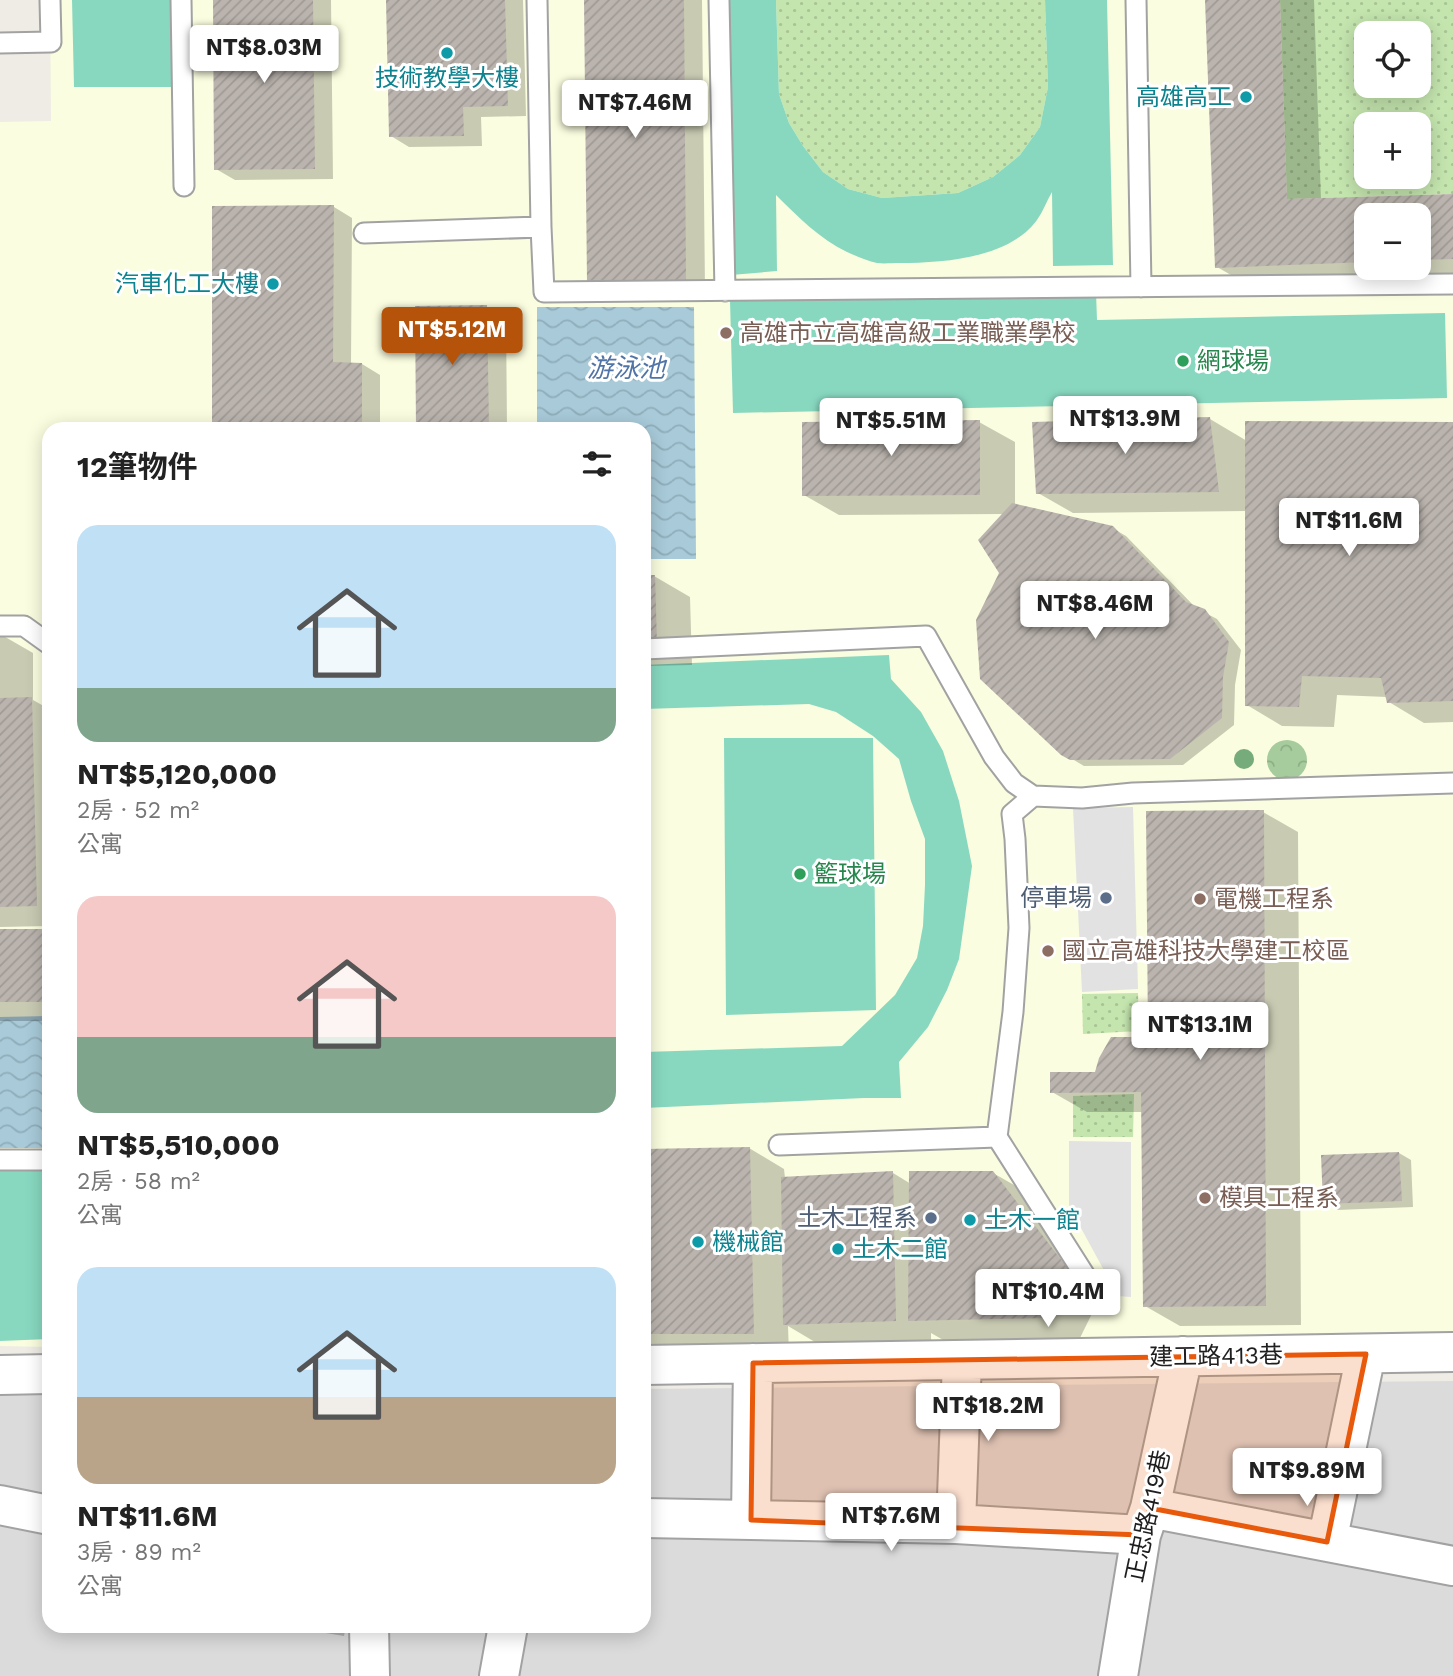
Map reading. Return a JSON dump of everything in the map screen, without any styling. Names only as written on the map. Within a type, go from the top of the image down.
[{"type":"street","name":"建工路413巷","points":[[651,1365],[1453,1352]]},
{"type":"street","points":[[1327,1542],[1366,1354]]},
{"type":"street","name":"正忠路419巷","points":[[1118,1676],[1146,1521],[1183,1356]]},
{"type":"street","points":[[956,1524],[962,1360]]},
{"type":"street","points":[[751,1520],[753,1363]]},
{"type":"street","points":[[0,1375],[42,1374]]},
{"type":"street","points":[[0,1505],[42,1514]]},
{"type":"street","points":[[651,1518],[956,1524],[1146,1521],[1327,1542],[1453,1566]]},
{"type":"street","points":[[369,1633],[370,1676]]},
{"type":"street","points":[[499,1676],[507,1633]]},
{"type":"lane","points":[[0,43],[51,41],[50,0]]},
{"type":"lane","points":[[181,0],[184,186]]},
{"type":"lane","points":[[537,0],[544,292],[1453,284]]},
{"type":"lane","points":[[719,0],[725,292]]},
{"type":"lane","points":[[1136,0],[1141,287]]},
{"type":"lane","points":[[364,233],[541,227]]},
{"type":"lane","points":[[0,626],[24,626],[42,639]]},
{"type":"lane","points":[[651,649],[926,636],[994,757],[1014,783],[1033,796],[1082,798],[1133,793],[1453,783]]},
{"type":"lane","points":[[1033,796],[1012,814],[1019,928],[1013,1012],[997,1137],[1097,1293]]},
{"type":"lane","points":[[779,1144],[997,1137]]},
{"type":"lane","points":[[0,1160],[42,1160]]},
{"type":"highlighted area","points":[[1366,1354],[1327,1542],[1150,1508],[1141,1535],[751,1520],[753,1363]]},
{"type":"shaded area","points":[[50,0],[1453,0],[1453,1331],[1321,1333],[1047,1344],[651,1349],[651,422],[42,422],[42,1347],[0,1346],[0,122],[51,121]]},
{"type":"shaded area","name":"停車場","points":[[1133,807],[1138,989],[1082,992],[1073,808]]},
{"type":"shaded area","points":[[1069,1141],[1131,1142],[1131,1297],[1118,1296],[1069,1206]]},
{"type":"shaded area","points":[[1453,1381],[1453,1676],[0,1676],[0,1394],[42,1394],[42,1633],[651,1633],[651,1389]]},
{"type":"green space","points":[[72,0],[171,0],[173,87],[74,87]]},
{"type":"green space","points":[[727,0],[776,0],[779,94],[789,123],[823,172],[848,189],[882,198],[958,193],[993,177],[1020,155],[1040,127],[1048,87],[1045,0],[1107,0],[1113,265],[1053,266],[1052,192],[1031,227],[1013,241],[998,248],[966,258],[885,263],[866,260],[837,247],[810,227],[776,195],[777,271],[731,275]]},
{"type":"green space","points":[[776,0],[1045,0],[1048,87],[1040,127],[1020,155],[993,177],[958,193],[882,198],[848,189],[823,172],[789,123],[779,94]]},
{"type":"green space","points":[[1280,0],[1453,0],[1453,194],[1287,199]]},
{"type":"green space","points":[[1096,292],[1097,320],[1445,313],[1447,398],[733,413],[730,300]]},
{"type":"green space","points":[[889,655],[891,679],[921,712],[943,751],[959,801],[972,866],[959,959],[928,1027],[899,1062],[901,1098],[651,1108],[651,1052],[842,1046],[895,995],[917,958],[923,926],[925,839],[899,759],[873,736],[836,712],[809,704],[651,709],[651,665]]},
{"type":"green space","name":"籃球場","points":[[724,738],[873,738],[876,1010],[726,1015]]},
{"type":"green space","points":[[1287,740],[1295,741],[1301,746],[1306,752],[1306,768],[1301,774],[1295,779],[1287,780],[1279,779],[1273,774],[1268,768],[1267,760],[1268,752],[1273,746],[1279,741]]},
{"type":"green space","points":[[1138,993],[1139,1031],[1083,1034],[1082,994]]},
{"type":"green space","points":[[1134,1094],[1133,1137],[1073,1137],[1073,1096]]},
{"type":"green space","points":[[0,1168],[42,1168],[42,1339],[0,1341]]},
{"type":"water","name":"游泳池","points":[[537,307],[694,307],[696,559],[651,559],[651,422],[537,422]]},
{"type":"water","points":[[42,1016],[42,1148],[0,1148],[0,1017]]},
{"type":"building","points":[[213,0],[313,0],[315,169],[214,170]]},
{"type":"building","name":"技術教學大樓","points":[[386,0],[505,0],[508,106],[463,107],[464,136],[389,137]]},
{"type":"building","points":[[584,0],[684,0],[686,281],[587,281]]},
{"type":"building","name":"高雄高工","points":[[1205,0],[1280,0],[1287,199],[1453,194],[1453,259],[1431,260],[1431,203],[1354,203],[1354,263],[1215,268]]},
{"type":"building","name":"汽車化工大樓","points":[[334,205],[333,362],[362,363],[362,422],[212,422],[212,206]]},
{"type":"building","points":[[487,305],[489,422],[416,422],[415,306]]},
{"type":"building","points":[[1210,417],[1219,492],[1036,494],[1032,422]]},
{"type":"building","points":[[980,420],[980,495],[802,496],[802,422]]},
{"type":"building","points":[[1245,421],[1453,422],[1453,701],[1387,703],[1381,678],[1302,676],[1299,707],[1245,706]]},
{"type":"building","points":[[1012,503],[1113,526],[1186,602],[1205,609],[1229,642],[1223,677],[1222,718],[1170,759],[1070,760],[1061,755],[980,679],[976,620],[999,573],[978,540]]},
{"type":"building","points":[[651,575],[655,575],[657,645],[651,645]]},
{"type":"building","points":[[32,697],[37,906],[0,907],[0,698]]},
{"type":"building","points":[[1264,810],[1266,1306],[1143,1307],[1141,1092],[1050,1093],[1050,1072],[1095,1072],[1099,1058],[1111,1037],[1148,1037],[1146,811]]},
{"type":"building","points":[[0,929],[42,929],[42,1002],[0,1002]]},
{"type":"building","name":"機械館","points":[[750,1147],[754,1334],[651,1334],[651,1149]]},
{"type":"building","points":[[1399,1152],[1402,1201],[1323,1204],[1321,1155]]},
{"type":"building","name":"土木二館","points":[[893,1171],[896,1321],[783,1325],[781,1177]]},
{"type":"building","name":"土木一館","points":[[909,1171],[993,1171],[1069,1270],[1045,1318],[908,1321]]},
{"type":"place","name":"技術教學大樓","points":[[447,53]]},
{"type":"place","name":"高雄高工","points":[[1246,97]]},
{"type":"place","name":"汽車化工大樓","points":[[273,284]]},
{"type":"place","name":"高雄市立高雄高級工業職業學校","points":[[726,333]]},
{"type":"place","name":"網球場","points":[[1183,361]]},
{"type":"place","name":"籃球場","points":[[800,874]]},
{"type":"place","name":"停車場","points":[[1106,898]]},
{"type":"place","name":"電機工程系","points":[[1200,899]]},
{"type":"place","name":"國立高雄科技大學建工校區","points":[[1048,951]]},
{"type":"place","name":"模具工程系","points":[[1205,1198]]},
{"type":"place","name":"土木工程系","points":[[931,1218]]},
{"type":"place","name":"土木一館","points":[[970,1220]]},
{"type":"place","name":"機械館","points":[[698,1242]]},
{"type":"place","name":"土木二館","points":[[838,1249]]}]
